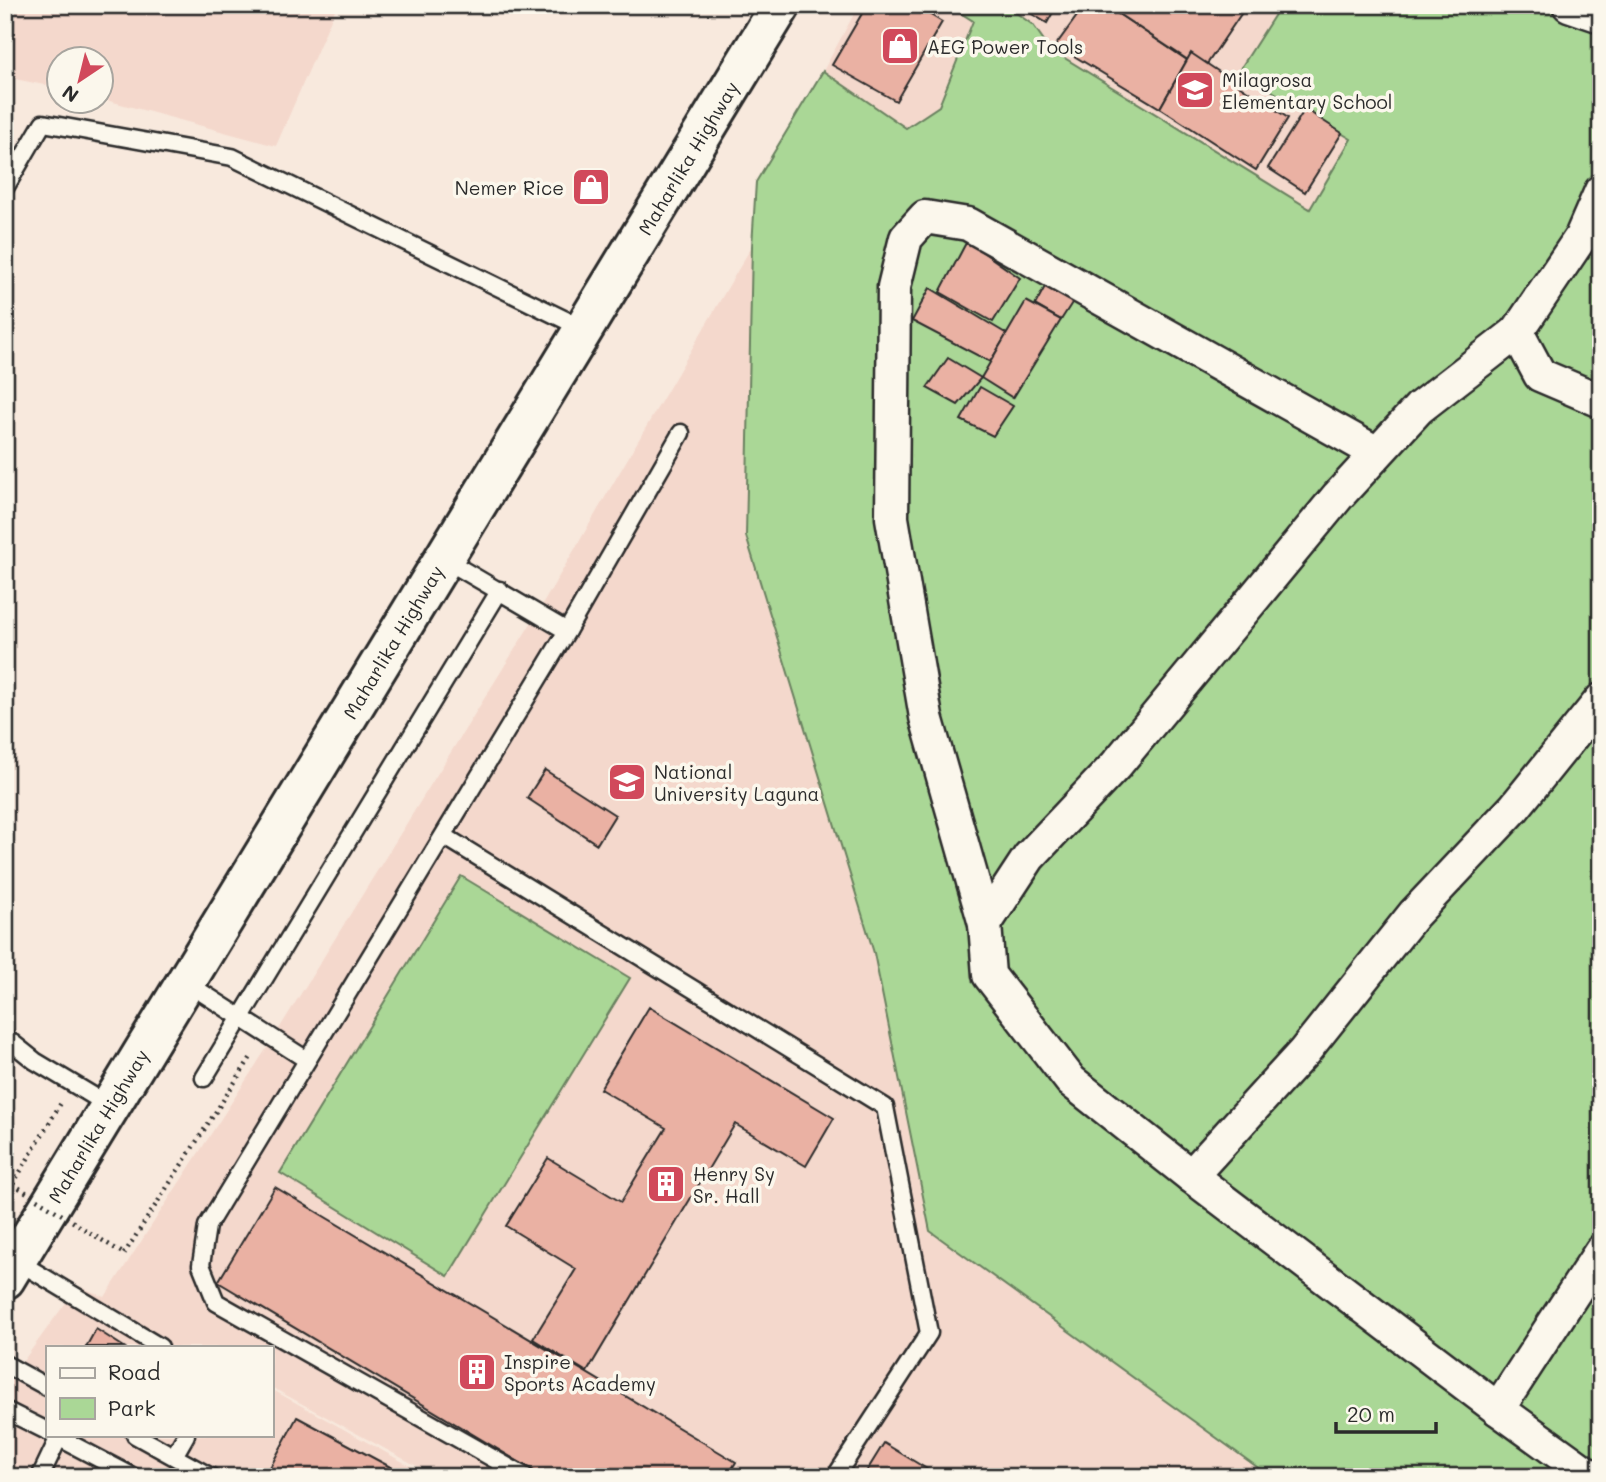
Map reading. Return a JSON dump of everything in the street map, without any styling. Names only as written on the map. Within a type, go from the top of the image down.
[{"type":"highway","name":"Maharlika Highway","points":[[11,1270],[781,5]]},
{"type":"street","points":[[1569,5],[1601,16]]},
{"type":"street","points":[[985,923],[1029,857],[1116,765],[1338,496],[1419,408],[1517,332],[1581,237],[1601,191]]},
{"type":"street","points":[[1377,453],[968,224],[925,217],[906,238],[894,287],[891,518],[926,717],[985,923],[989,975],[1071,1081],[1191,1176],[1592,1477]]},
{"type":"street","points":[[1517,332],[1540,375],[1601,401]]},
{"type":"street","points":[[1191,1176],[1304,1052],[1413,914],[1514,807],[1601,700]]},
{"type":"street","points":[[1498,1409],[1601,1251]]},
{"type":"lane","points":[[5,188],[43,123],[232,157],[584,329]]},
{"type":"lane","points":[[526,1477],[216,1302],[201,1265],[207,1226],[567,631],[681,433]]},
{"type":"lane","points":[[444,559],[567,631]]},
{"type":"lane","points":[[204,1078],[500,590]]},
{"type":"lane","points":[[444,836],[886,1107],[929,1333],[835,1477]]},
{"type":"lane","points":[[187,983],[307,1060]]},
{"type":"lane","points":[[5,1037],[35,1061],[110,1106]]},
{"type":"lane","points":[[11,1270],[158,1346]]},
{"type":"lane","points":[[5,1364],[46,1386]]},
{"type":"lane","points":[[5,1410],[46,1430]]},
{"type":"lane","points":[[40,1477],[52,1436]]},
{"type":"lane","points":[[57,1436],[134,1477]]},
{"type":"lane","points":[[137,1436],[211,1477]]},
{"type":"lane","points":[[174,1456],[185,1436]]},
{"type":"path","points":[[48,1126],[13,1184],[124,1254],[266,1033]]},
{"type":"shaded area","points":[[5,5],[337,5],[276,146],[116,103],[116,46],[46,46],[46,85],[5,77]]},
{"type":"shaded area","name":"AEG Power Tools","points":[[859,5],[948,5],[973,20],[939,106],[906,128],[823,71]]},
{"type":"shaded area","name":"Milagrosa Elementary School","points":[[1005,5],[1281,5],[1239,71],[1351,139],[1310,209],[1050,49],[1033,25]]},
{"type":"shaded area","name":"National University Laguna","points":[[752,246],[746,536],[874,953],[930,1231],[1271,1477],[437,1477],[273,1388],[273,1346],[46,1346],[46,1436],[273,1436],[273,1390],[430,1477],[5,1477],[5,1386],[78,1286],[105,1297],[274,1037],[538,612]]},
{"type":"green space","points":[[948,5],[1005,5],[1033,25],[1050,49],[1310,209],[1351,139],[1239,71],[1281,5],[1601,5],[1601,1477],[1271,1477],[930,1231],[874,953],[746,536],[752,246],[756,182],[823,71],[906,128],[939,106],[973,21]]},
{"type":"green space","points":[[461,876],[630,978],[448,1276],[280,1173]]},
{"type":"building","points":[[867,5],[914,5],[942,22],[896,101],[832,65]]},
{"type":"building","points":[[1017,5],[1057,5],[1047,23]]},
{"type":"building","points":[[1085,5],[1105,5],[1187,60],[1160,108],[1056,45]]},
{"type":"building","points":[[1105,5],[1235,5],[1243,11],[1203,70]]},
{"type":"building","points":[[1191,53],[1288,118],[1256,170],[1160,108]]},
{"type":"building","points":[[1305,109],[1342,133],[1305,192],[1268,168]]},
{"type":"building","points":[[967,241],[1020,278],[993,322],[940,292]]},
{"type":"building","points":[[1048,281],[1077,295],[1061,320],[1035,305]]},
{"type":"building","points":[[930,288],[1007,334],[990,362],[912,321]]},
{"type":"building","points":[[1026,301],[1061,320],[1013,398],[981,378]]},
{"type":"building","points":[[948,358],[981,378],[958,405],[927,388]]},
{"type":"building","points":[[980,387],[1013,406],[993,436],[961,420]]},
{"type":"building","points":[[545,770],[615,815],[597,844],[527,798]]},
{"type":"building","name":"Henry Sy Sr. Hall","points":[[649,1007],[834,1118],[806,1166],[735,1124],[587,1372],[533,1339],[576,1269],[506,1226],[548,1158],[621,1202],[666,1128],[600,1089]]},
{"type":"building","name":"Inspire Sports Academy","points":[[275,1187],[736,1462],[727,1477],[544,1477],[218,1282]]},
{"type":"building","points":[[96,1329],[122,1346],[87,1346]]},
{"type":"building","points":[[297,1417],[409,1477],[265,1477]]},
{"type":"building","points":[[884,1443],[940,1477],[863,1477]]},
{"type":"place","name":"AEG Power Tools","points":[[900,46]]},
{"type":"place","name":"Milagrosa Elementary School","points":[[1195,90]]},
{"type":"place","name":"Nemer Rice","points":[[591,187]]},
{"type":"place","name":"National University Laguna","points":[[627,782]]},
{"type":"place","name":"Henry Sy Sr. Hall","points":[[666,1184]]},
{"type":"place","name":"Inspire Sports Academy","points":[[477,1372]]}]
